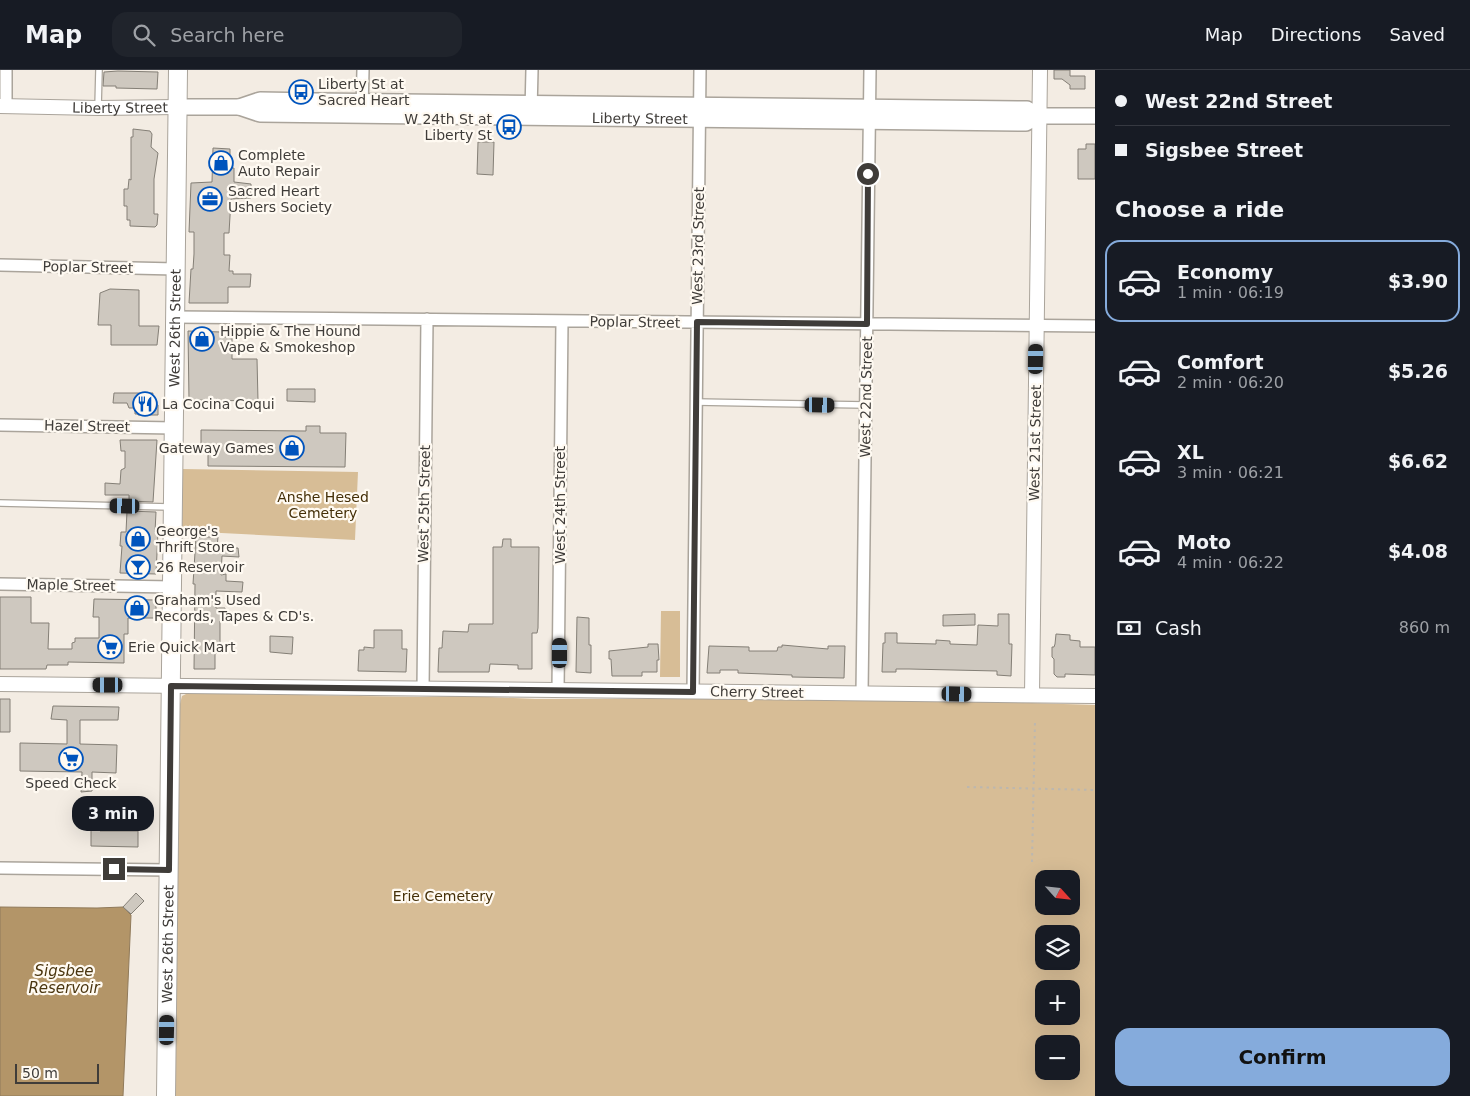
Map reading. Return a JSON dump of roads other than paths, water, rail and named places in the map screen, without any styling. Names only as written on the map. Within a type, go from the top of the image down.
[{"type":"main road","name":"West 26th Street","points":[[166,1096],[178,70]]},
{"type":"main road","name":"Liberty Street","points":[[178,107],[240,107],[260,100],[362,108],[869,114],[1027,109],[1040,116],[1095,116]]},
{"type":"street","points":[[3,106],[6,70]]},
{"type":"street","points":[[362,70],[362,108]]},
{"type":"street","points":[[531,110],[532,70]]},
{"type":"street","name":"West 23rd Street","points":[[693,692],[700,70]]},
{"type":"street","name":"West 22nd Street","points":[[862,694],[870,70]]},
{"type":"street","name":"West 21st Street","points":[[1032,695],[1040,70]]},
{"type":"street","name":"Liberty Street","points":[[3,106],[178,107]]},
{"type":"street","name":"Poplar Street","points":[[0,265],[176,269]]},
{"type":"street","name":"Poplar Street","points":[[175,317],[1095,326]]},
{"type":"street","name":"West 25th Street","points":[[423,689],[427,319]]},
{"type":"street","name":"West 24th Street","points":[[558,690],[562,321]]},
{"type":"street","name":"Hazel Street","points":[[0,425],[174,428]]},
{"type":"street","name":"Maple Street","points":[[0,584],[172,587]]},
{"type":"street","name":"Cherry Street","points":[[0,684],[1095,696]]},
{"type":"street","points":[[0,868],[169,870]]},
{"type":"lane","points":[[98,108],[99,70]]},
{"type":"lane","points":[[696,402],[866,405]]},
{"type":"lane","points":[[0,504],[173,507]]},
{"type":"water","name":"Sigsbee Reservoir","points":[[0,907],[123,907],[131,915],[123,1096],[0,1096]]},
{"type":"place","name":"Liberty St at Sacred Heart","points":[[301,92]]},
{"type":"place","name":"W 24th St at Liberty St","points":[[509,127]]},
{"type":"place","name":"Complete Auto Repair","points":[[221,163]]},
{"type":"place","name":"Sacred Heart Ushers Society","points":[[210,199]]},
{"type":"place","name":"Hippie & The Hound Vape & Smokeshop","points":[[202,339]]},
{"type":"place","name":"La Cocina Coqui","points":[[145,404]]},
{"type":"place","name":"Gateway Games","points":[[292,448]]},
{"type":"place","name":"George's Thrift Store","points":[[138,539]]},
{"type":"place","name":"26 Reservoir","points":[[138,567]]},
{"type":"place","name":"Graham's Used Records, Tapes & CD's.","points":[[137,608]]},
{"type":"place","name":"Erie Quick Mart","points":[[110,647]]},
{"type":"place","name":"Speed Check","points":[[71,759]]},
{"type":"park label","name":"Anshe Hesed Cemetery","points":[[323,506]]},
{"type":"park label","name":"Erie Cemetery","points":[[443,896]]}]
